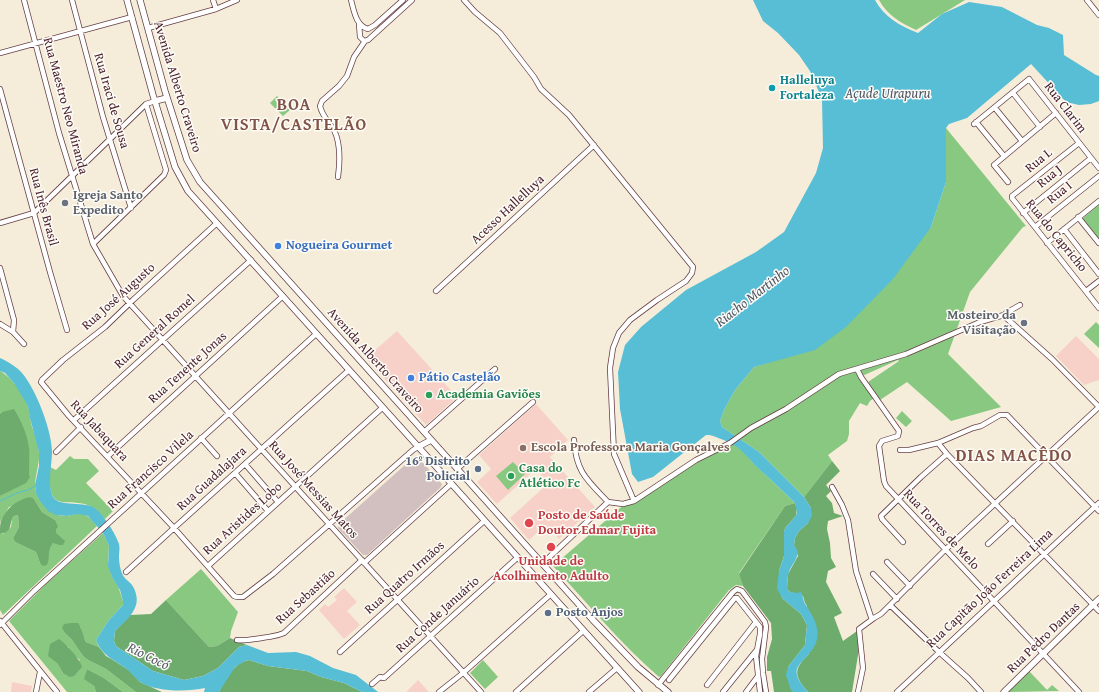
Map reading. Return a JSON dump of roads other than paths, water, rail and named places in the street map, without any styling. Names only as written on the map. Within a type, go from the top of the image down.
[{"type":"main road","name":"Avenida Alberto Craveiro","points":[[127,0],[154,101],[175,167],[191,194],[639,692]]},
{"type":"main road","name":"Avenida Alberto Craveiro","points":[[140,0],[167,98],[187,160],[200,182],[622,652],[658,685],[668,692]]},
{"type":"main road","points":[[154,101],[167,98]]},
{"type":"main road","points":[[418,447],[431,440]]},
{"type":"main road","name":"Rua Pedro Dantas","points":[[1004,692],[1099,599]]},
{"type":"street","name":"Rua Maestro Neo Miranda","points":[[24,0],[59,133],[93,244],[129,303]]},
{"type":"street","name":"Rua Iraci de Sousa","points":[[72,0],[110,139],[131,208]]},
{"type":"street","points":[[213,0],[216,9]]},
{"type":"street","points":[[148,28],[216,9],[237,0]]},
{"type":"street","points":[[351,0],[359,24],[360,36],[362,40],[365,41]]},
{"type":"street","points":[[359,24],[366,28],[373,27],[403,0]]},
{"type":"street","points":[[338,177],[340,164],[337,138],[334,130],[326,120],[320,106],[322,101],[339,86],[346,76],[354,57],[365,41],[376,34],[412,0]]},
{"type":"street","points":[[464,0],[475,12],[500,33],[534,77],[541,89],[569,115],[694,270],[686,281],[630,320],[619,333],[613,348],[610,368],[614,454],[634,501]]},
{"type":"street","points":[[1088,0],[1099,15]]},
{"type":"street","points":[[0,53],[132,17]]},
{"type":"street","name":"Rua Clarim","points":[[1013,93],[1029,80],[1099,168]]},
{"type":"street","name":"Rua Inês Brasil","points":[[0,89],[67,330]]},
{"type":"street","points":[[1004,156],[975,123],[1013,93],[1040,127]]},
{"type":"street","points":[[0,223],[34,213],[146,104],[154,101]]},
{"type":"street","points":[[93,244],[164,175],[166,170],[146,104]]},
{"type":"street","points":[[995,108],[1022,141]]},
{"type":"street","points":[[1008,182],[994,164],[1056,113]]},
{"type":"street","name":"Rua L","points":[[1012,196],[1080,143]]},
{"type":"street","name":"Acesso Hallelluya","points":[[436,291],[594,145]]},
{"type":"street","name":"Rua J","points":[[1023,212],[1091,158]]},
{"type":"street","name":"Rua I","points":[[1035,227],[1099,176]]},
{"type":"street","name":"Rua do Capricho","points":[[1012,196],[1013,200],[1099,307]]},
{"type":"street","points":[[1047,243],[1099,201]]},
{"type":"street","points":[[1078,217],[1099,243]]},
{"type":"street","name":"Rua José Augusto","points":[[45,388],[41,382],[47,375],[80,346],[105,327],[129,303],[217,223]]},
{"type":"street","points":[[1064,229],[1099,274]]},
{"type":"street","name":"Rua General Romel","points":[[74,420],[250,260]]},
{"type":"street","points":[[0,268],[14,320],[13,332]]},
{"type":"street","points":[[1086,291],[1099,281]]},
{"type":"street","name":"Rua Tenente Jonas","points":[[108,456],[283,296]]},
{"type":"street","name":"Rua José Messias Matos","points":[[129,303],[481,692]]},
{"type":"street","points":[[574,440],[576,458],[584,477],[608,502],[623,504],[634,501],[696,460],[730,444],[751,428],[786,408],[834,377],[845,372],[906,354],[980,322],[1004,315],[1020,305]]},
{"type":"street","points":[[858,692],[863,668],[859,629],[881,614],[945,550],[1099,407],[1052,359],[1004,315]]},
{"type":"street","points":[[0,324],[13,332],[24,344]]},
{"type":"street","name":"Rua Francisco Vilela","points":[[0,623],[141,492],[316,334]]},
{"type":"street","points":[[424,432],[495,369]]},
{"type":"street","name":"Rua Torres de Melo","points":[[857,369],[899,431],[898,435],[882,441],[879,446],[884,482],[886,486],[993,602],[1079,692]]},
{"type":"street","name":"Rua Guadalajara","points":[[126,572],[349,370]]},
{"type":"street","name":"Rua Jabaquara","points":[[45,388],[237,598],[243,597],[273,574],[329,524]]},
{"type":"street","points":[[457,469],[532,402]]},
{"type":"street","name":"Rua Aristides Lobo","points":[[208,566],[382,408]]},
{"type":"street","points":[[900,450],[909,450],[938,443],[981,426],[1000,415],[1008,415],[1097,505],[1099,511]]},
{"type":"street","points":[[56,452],[81,427]]},
{"type":"street","points":[[201,438],[217,456]]},
{"type":"street","points":[[938,443],[1099,611]]},
{"type":"street","points":[[329,524],[418,447]]},
{"type":"street","points":[[903,542],[881,517],[897,499],[947,454]]},
{"type":"street","points":[[245,464],[278,502]]},
{"type":"street","points":[[235,474],[268,511]]},
{"type":"street","name":"Rua Sebastião","points":[[237,640],[247,641],[276,637],[284,633],[451,484]]},
{"type":"street","points":[[832,488],[848,520],[856,571],[871,617],[874,618]]},
{"type":"street","points":[[542,564],[608,502]]},
{"type":"street","name":"Rua Capitão João Ferreira Lima","points":[[897,692],[1097,505]]},
{"type":"street","name":"Rua Quatro Irmãos","points":[[340,652],[484,521]]},
{"type":"street","points":[[988,544],[1013,521]]},
{"type":"street","name":"Rua Conde Januário","points":[[372,684],[380,677],[384,678],[517,558]]},
{"type":"street","points":[[887,562],[910,586]]},
{"type":"street","points":[[873,574],[897,599]]},
{"type":"street","points":[[658,685],[733,592],[737,589],[742,591],[765,622],[766,627],[762,659],[766,690],[760,691],[758,676],[756,651],[760,631],[756,622],[738,598],[736,598],[669,680]]},
{"type":"street","points":[[439,692],[551,594]]},
{"type":"street","points":[[890,605],[968,678],[980,692]]},
{"type":"street","points":[[707,686],[756,622]]},
{"type":"street","points":[[0,623],[57,692]]},
{"type":"street","points":[[516,692],[583,631]]},
{"type":"street","points":[[723,692],[756,651]]},
{"type":"street","points":[[589,692],[617,668]]},
{"type":"street","points":[[36,692],[40,672]]},
{"type":"street","points":[[746,692],[758,676]]},
{"type":"water","name":"Açude Uirapuru","points":[[753,0],[875,0],[883,11],[893,20],[918,33],[942,14],[969,2],[1002,7],[1037,25],[1049,28],[1063,35],[1064,55],[1099,76],[1099,101],[1091,104],[1079,105],[1066,102],[1031,64],[967,118],[949,124],[946,128],[946,182],[931,227],[893,279],[846,327],[815,350],[754,367],[735,390],[724,410],[720,421],[722,427],[759,452],[804,497],[811,508],[812,516],[795,538],[794,545],[797,556],[788,574],[787,589],[790,592],[801,592],[804,602],[816,623],[818,634],[817,640],[811,652],[798,666],[797,671],[797,676],[808,692],[794,692],[791,690],[786,675],[788,667],[805,645],[807,625],[801,614],[782,598],[777,588],[779,571],[784,556],[784,531],[796,516],[797,512],[795,503],[742,451],[728,442],[710,435],[706,435],[653,477],[638,482],[632,474],[620,409],[618,372],[625,345],[641,327],[686,290],[756,252],[784,232],[816,173],[823,148],[822,99],[810,71],[799,55],[778,33],[763,21]]},
{"type":"water","name":"Rio Cocó","points":[[0,358],[12,364],[22,373],[38,399],[51,443],[52,452],[50,487],[53,497],[61,502],[91,506],[99,512],[113,530],[119,546],[119,561],[122,572],[133,587],[137,600],[135,609],[127,620],[115,631],[114,641],[116,646],[153,671],[184,680],[203,676],[218,668],[239,647],[247,645],[268,653],[296,652],[310,656],[333,668],[356,675],[378,692],[362,692],[344,683],[321,677],[307,671],[268,666],[249,660],[235,667],[219,692],[204,692],[205,688],[172,690],[154,688],[140,682],[126,669],[107,656],[96,640],[109,620],[123,605],[120,590],[112,577],[108,566],[109,546],[103,533],[88,516],[79,514],[66,516],[56,515],[48,511],[40,501],[36,493],[35,485],[39,466],[39,452],[28,406],[14,383],[5,373],[0,371]]},
{"type":"waterway","points":[[0,501],[36,486]]},
{"type":"place","name":"Halleluya Fortaleza","points":[[772,88]]},
{"type":"place","name":"Igreja Santo Expedito","points":[[65,203]]},
{"type":"place","name":"Nogueira Gourmet","points":[[278,246]]},
{"type":"place","name":"Mosteiro da Visitação","points":[[1024,323]]},
{"type":"place","name":"Pátio Castelão","points":[[411,378]]},
{"type":"place","name":"Academia Gaviões","points":[[429,395]]},
{"type":"place","name":"Escola Professora Maria Gonçalves","points":[[523,448]]},
{"type":"place","name":"16º Distrito Policial","points":[[478,469]]},
{"type":"place","name":"Casa do Atlético Fc","points":[[511,476]]},
{"type":"place","name":"Posto de Saúde Doutor Edmar Fujita","points":[[529,523]]},
{"type":"place","name":"Unidade de Acolhimento Adulto","points":[[551,547]]},
{"type":"place","name":"Posto Anjos","points":[[548,613]]},
{"type":"district","name":"BOA VISTA/CASTELÃO","points":[[294,116]]},
{"type":"district","name":"DIAS MACÊDO","points":[[1014,457]]},
{"type":"water label","name":"Riacho Martinho","points":[[753,297]]}]
